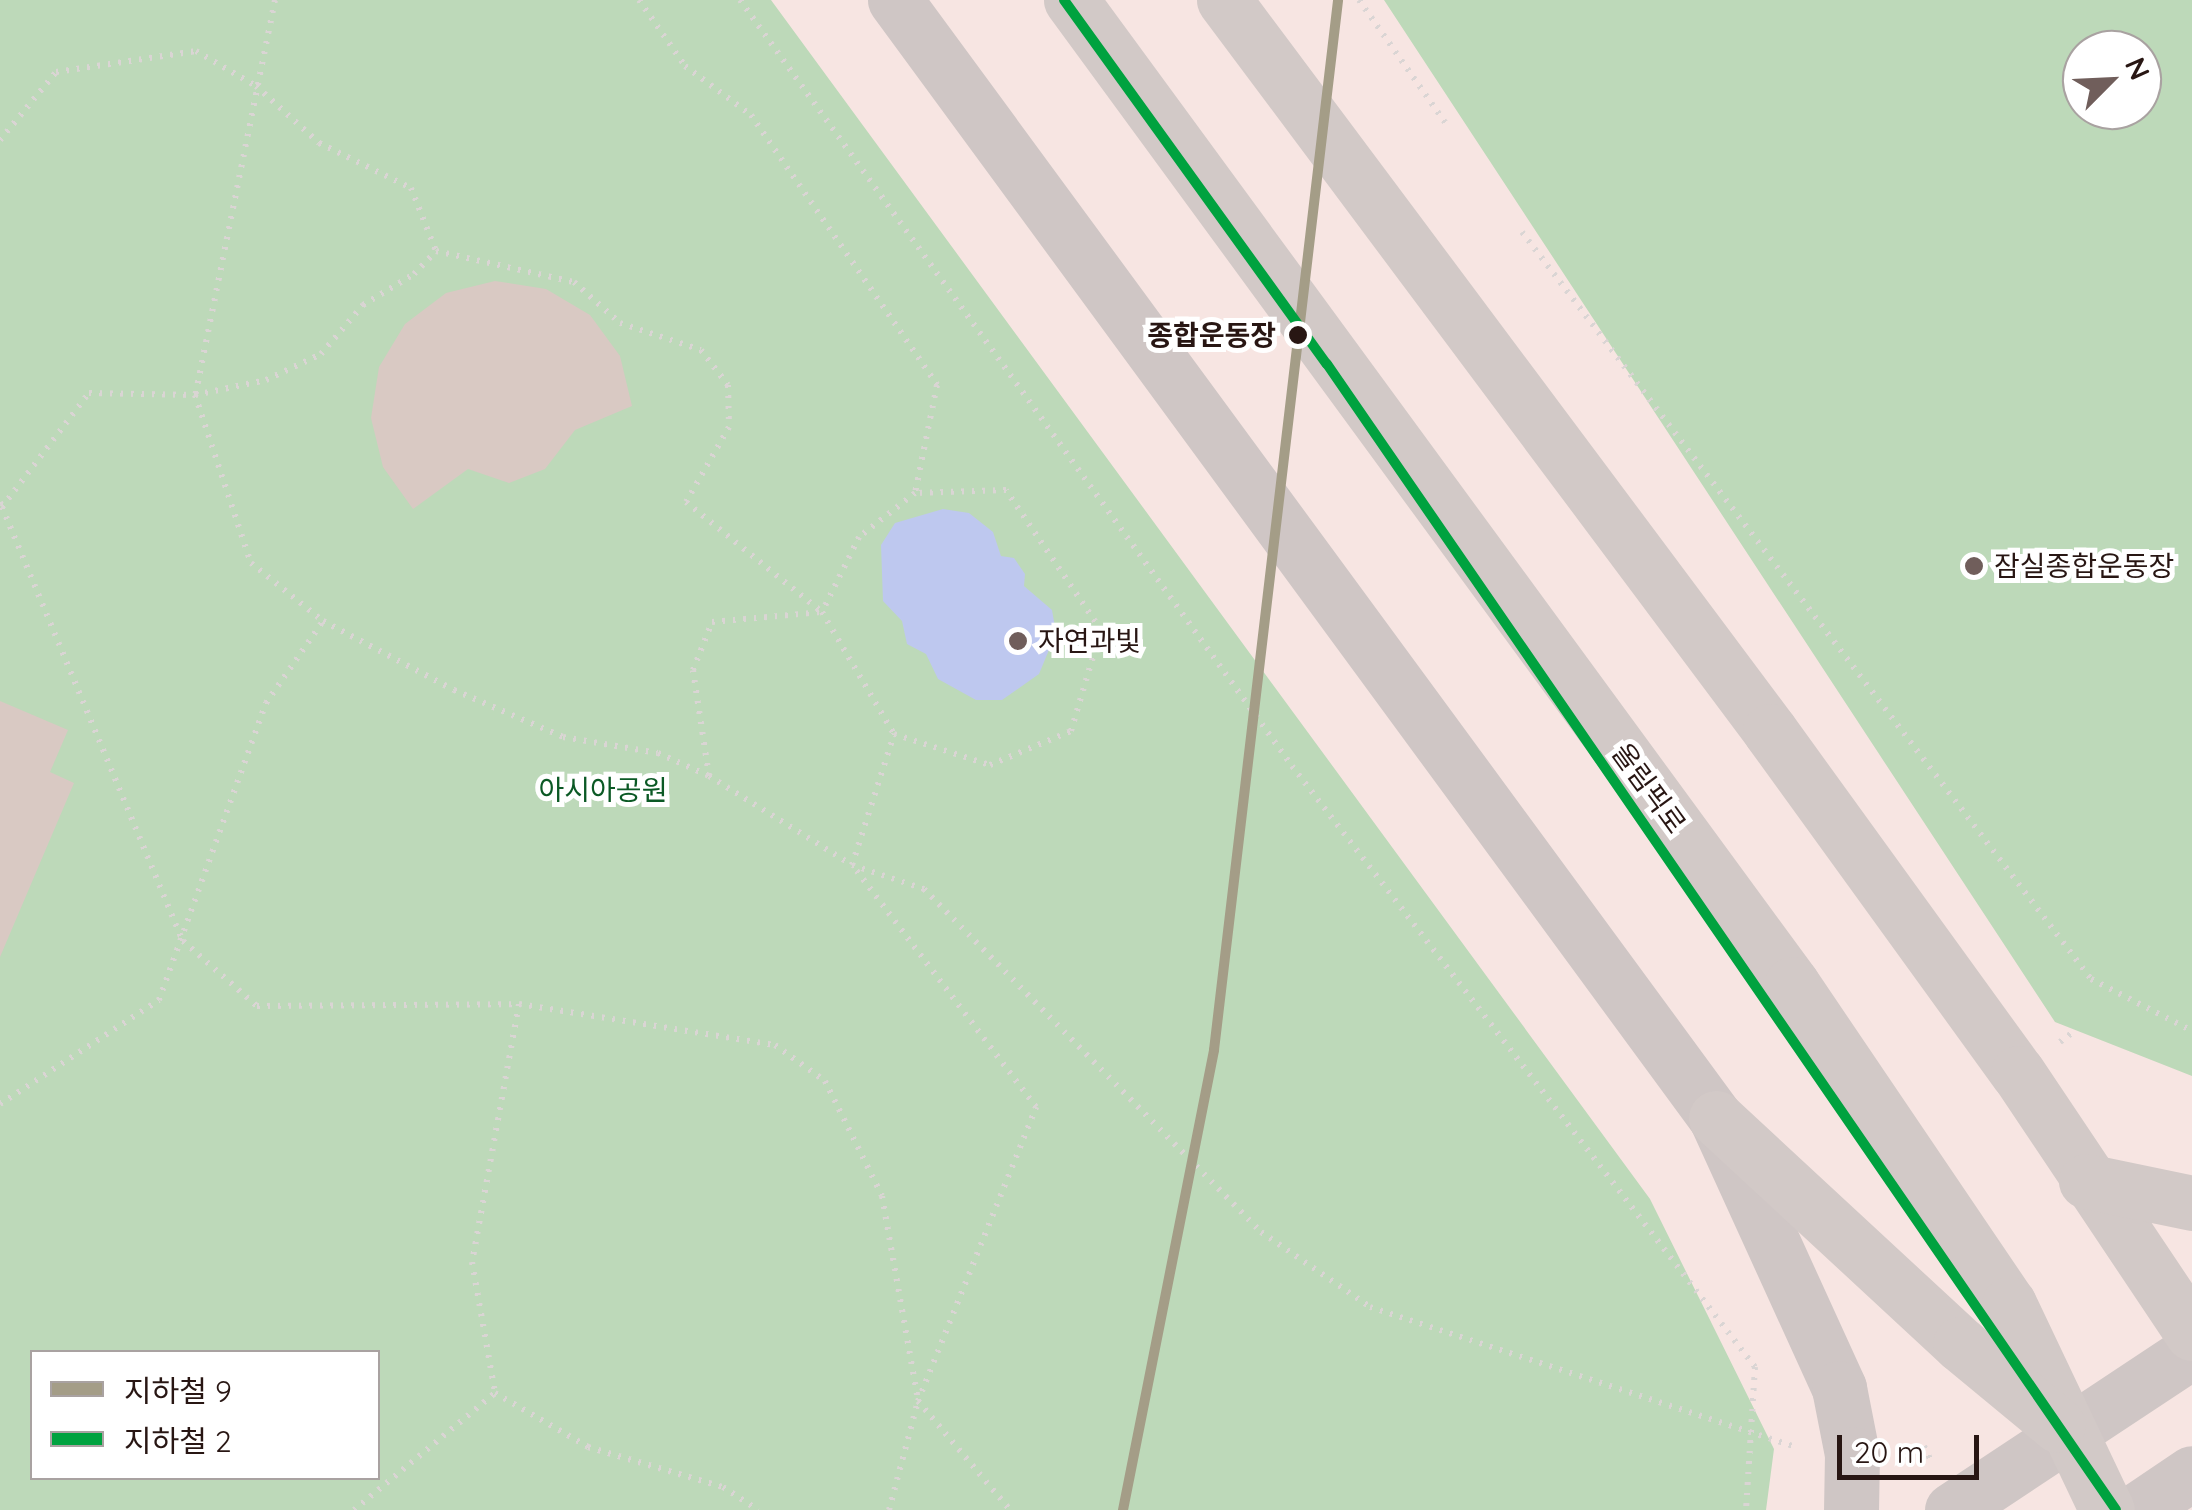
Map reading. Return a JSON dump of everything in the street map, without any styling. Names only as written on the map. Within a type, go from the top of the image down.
[{"type":"main road","name":"올림픽로","points":[[1071,0],[1792,984],[2009,1304],[2107,1510]]},
{"type":"main road","points":[[1224,0],[1770,731],[2018,1073],[2086,1181],[2192,1333]]},
{"type":"main road","points":[[1716,1118],[1960,1344],[2072,1436]]},
{"type":"main road","points":[[2086,1181],[2192,1204]]},
{"type":"street","points":[[895,0],[1716,1118],[1839,1388],[1852,1454],[1851,1510]]},
{"type":"street","points":[[1952,1510],[2072,1436],[2192,1351]]},
{"type":"street","points":[[2136,1510],[2192,1473]]},
{"type":"path","points":[[275,0],[196,395],[251,563],[323,621],[563,737],[658,753],[709,776],[852,865],[924,889],[1261,1232],[1370,1307],[1817,1454]]},
{"type":"path","points":[[640,0],[685,66],[751,115],[937,385],[914,493]]},
{"type":"path","points":[[740,0],[1292,766],[1755,1367],[1746,1510]]},
{"type":"path","points":[[1359,0],[1446,124]]},
{"type":"path","points":[[0,140],[56,72],[196,51],[256,86],[319,143],[411,188],[436,251]]},
{"type":"path","points":[[1522,232],[2091,979],[2192,1031]]},
{"type":"path","points":[[436,251],[414,274],[363,305],[321,354],[266,380],[196,395],[88,393],[1,504],[183,941],[257,1006],[519,1004],[775,1045],[825,1081],[882,1196],[918,1401],[1010,1510]]},
{"type":"path","points":[[436,251],[574,282],[620,324],[701,350],[728,384],[729,427],[686,502],[822,612],[894,734],[990,765],[1072,730],[1102,630],[1006,490],[914,493],[859,537],[822,612]]},
{"type":"path","points":[[709,776],[693,670],[712,622],[822,612]]},
{"type":"path","points":[[0,1104],[159,1000],[266,703],[323,621]]},
{"type":"path","points":[[852,865],[894,734]]},
{"type":"path","points":[[852,865],[1036,1107],[918,1401],[889,1510]]},
{"type":"path","points":[[519,1004],[472,1262],[495,1392],[588,1447],[723,1488],[758,1510]]},
{"type":"path","points":[[354,1510],[495,1392]]},
{"type":"green space","name":"아시아공원","points":[[0,0],[771,0],[1650,1199],[1774,1449],[1766,1510],[0,1510]]},
{"type":"green space","name":"잠실종합운동장","points":[[1384,0],[2192,0],[2192,1076],[2055,1022]]},
{"type":"water","points":[[943,509],[969,513],[993,532],[1001,556],[1014,558],[1025,574],[1024,586],[1052,610],[1056,633],[1039,674],[1002,700],[976,700],[938,679],[926,654],[907,644],[902,621],[883,601],[881,545],[895,523]]},
{"type":"building","points":[[495,281],[546,289],[590,315],[620,356],[632,406],[575,430],[545,469],[509,483],[468,469],[413,509],[383,467],[371,418],[379,367],[405,324],[446,293]]},
{"type":"building","points":[[0,701],[68,730],[50,772],[74,783],[0,957]]},
{"type":"metro line","name":"2","points":[[1064,0],[1327,364],[2116,1510]]},
{"type":"metro line","name":"9","points":[[1123,1510],[1214,1050],[1338,0]]},
{"type":"place","name":"종합운동장","points":[[1298,335]]},
{"type":"place","name":"잠실종합운동장","points":[[1974,566]]},
{"type":"place","name":"자연과빛","points":[[1018,641]]}]
